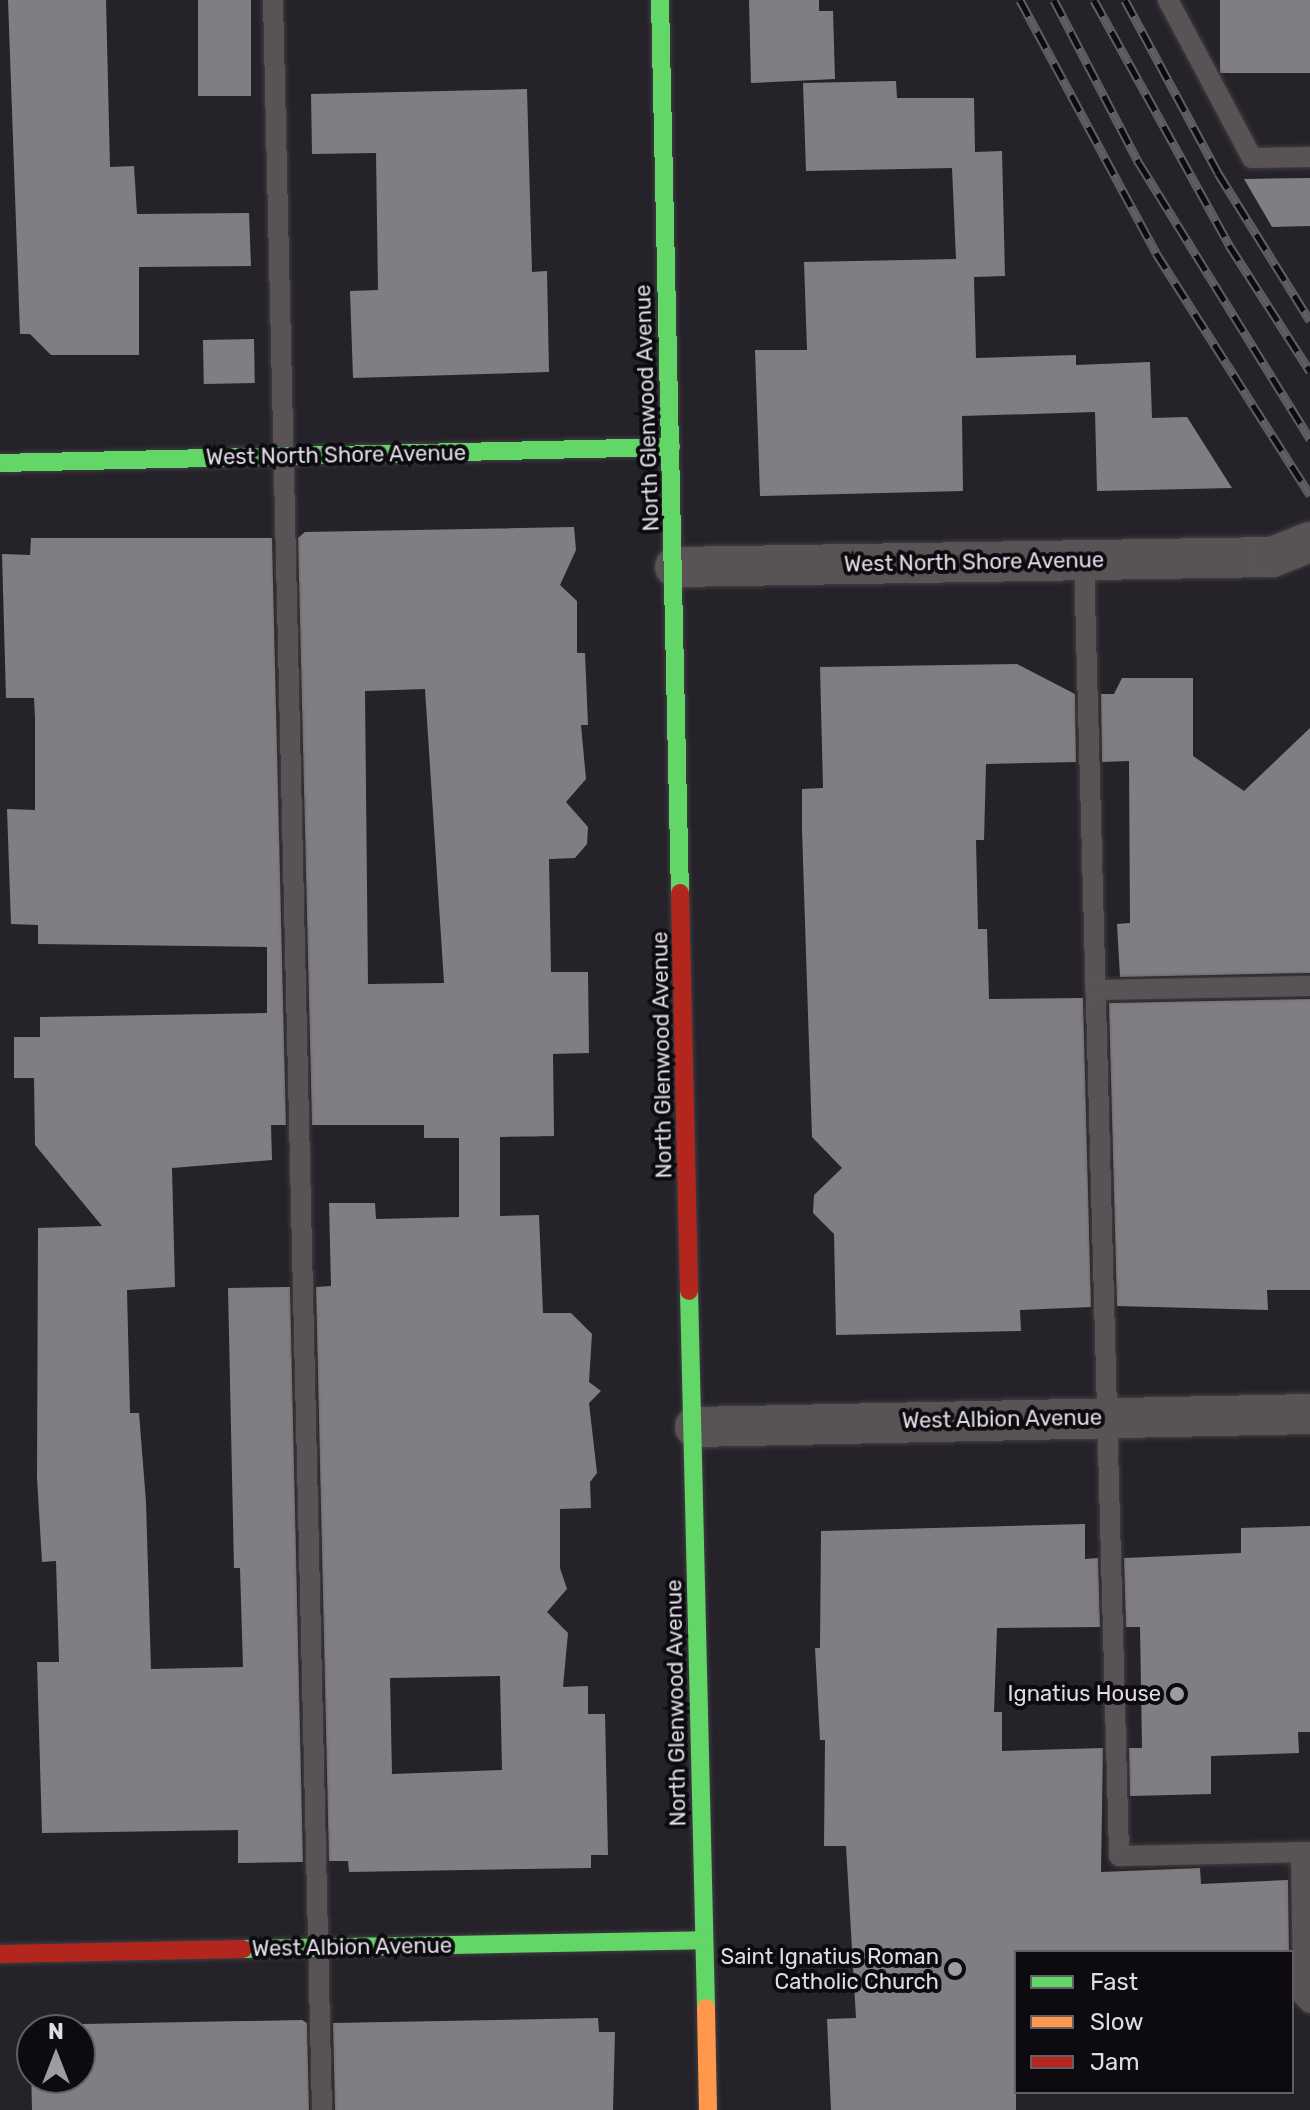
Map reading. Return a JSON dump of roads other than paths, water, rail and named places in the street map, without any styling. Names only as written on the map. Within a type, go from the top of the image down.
[{"type":"street","name":"North Glenwood Avenue","points":[[660,0],[695,1427],[708,2110]]},
{"type":"street","name":"West North Shore Avenue","points":[[0,463],[671,447]]},
{"type":"street","name":"West North Shore Avenue","points":[[1272,557],[1310,542]]},
{"type":"street","name":"West North Shore Avenue","points":[[675,567],[1272,557],[1310,570]]},
{"type":"street","name":"West Albion Avenue","points":[[695,1427],[1310,1414]]},
{"type":"street","name":"West Albion Avenue","points":[[0,1954],[704,1940]]},
{"type":"lane","points":[[273,0],[322,2110]]},
{"type":"lane","points":[[1168,0],[1252,158],[1310,157]]},
{"type":"lane","points":[[1084,560],[1119,1856],[1305,1852],[1303,1996],[1310,2003]]},
{"type":"lane","points":[[1095,990],[1310,986]]},
{"type":"railway","points":[[1020,0],[1156,253],[1310,495]]},
{"type":"railway","points":[[1054,0],[1139,163],[1310,439]]},
{"type":"railway","points":[[1094,0],[1229,245],[1310,371]]},
{"type":"railway","points":[[1125,0],[1218,173],[1310,321]]},
{"type":"place","name":"Ignatius House","points":[[1177,1694]]},
{"type":"place","name":"Saint Ignatius Roman Catholic Church","points":[[955,1969]]}]
